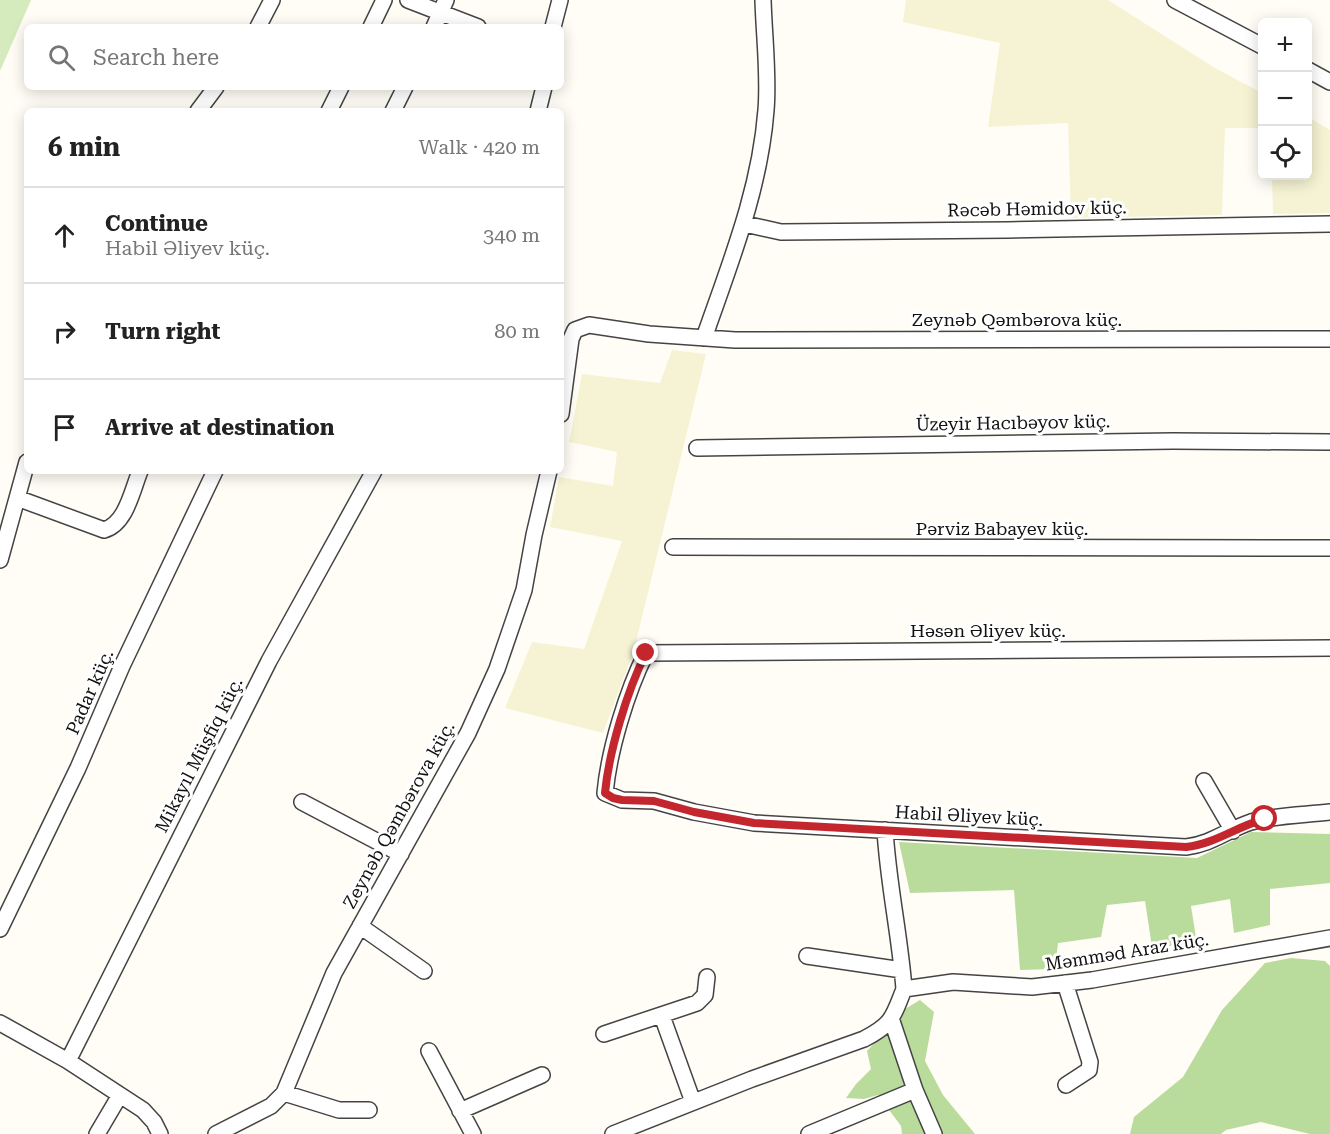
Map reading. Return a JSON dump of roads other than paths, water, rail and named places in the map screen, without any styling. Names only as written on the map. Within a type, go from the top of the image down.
[{"type":"street","points":[[260,24],[272,0]]},
{"type":"street","points":[[372,24],[384,0]]},
{"type":"street","points":[[408,0],[443,6],[473,24]]},
{"type":"street","points":[[554,24],[560,0]]},
{"type":"street","points":[[704,338],[745,224],[759,164],[766,108],[763,0]]},
{"type":"street","points":[[1175,0],[1258,43]]},
{"type":"street","points":[[435,24],[443,6]]},
{"type":"street","points":[[1312,72],[1330,82]]},
{"type":"street","points":[[200,108],[214,90]]},
{"type":"street","points":[[330,108],[340,90]]},
{"type":"street","points":[[394,108],[404,90]]},
{"type":"street","points":[[539,108],[543,90]]},
{"type":"street","name":"Rəcəb Həmidov küç.","points":[[745,224],[781,232],[793,232],[1330,224]]},
{"type":"street","name":"Zeynəb Qəmbərova küç.","points":[[564,392],[571,339],[575,330],[589,326],[649,334],[735,340],[1330,339]]},
{"type":"street","name":"Üzeyir Hacıbəyov küç.","points":[[697,448],[1137,441],[1330,442]]},
{"type":"street","points":[[0,560],[24,473]]},
{"type":"street","points":[[17,498],[104,530],[113,528],[120,520],[139,474]]},
{"type":"street","name":"Padar küç.","points":[[0,929],[78,768],[122,666],[214,474]]},
{"type":"street","name":"Mikayıl Müşfiq küç.","points":[[68,1060],[269,660],[372,474]]},
{"type":"street","name":"Zeynəb Qəmbərova küç.","points":[[216,1134],[271,1106],[284,1093],[334,973],[468,733],[497,669],[524,590],[548,474]]},
{"type":"street","name":"Pərviz Babayev küç.","points":[[673,547],[1330,548]]},
{"type":"street","name":"Həsən Əliyev küç.","points":[[605,793],[608,764],[638,670],[646,653],[1330,648]]},
{"type":"street","points":[[1204,781],[1233,831]]},
{"type":"street","name":"Habil Əliyev küç.","points":[[605,793],[622,800],[654,801],[694,812],[754,823],[1186,847],[1210,842],[1250,823],[1265,819],[1330,812]]},
{"type":"street","points":[[302,802],[401,854]]},
{"type":"street","points":[[613,1134],[752,1079],[864,1039],[892,1021],[904,989],[885,830]]},
{"type":"street","points":[[360,926],[424,971]]},
{"type":"street","name":"Məmməd Araz küç.","points":[[904,989],[953,981],[1032,987],[1092,981],[1330,938]]},
{"type":"street","points":[[807,956],[902,970]]},
{"type":"street","points":[[604,1034],[698,1003],[705,994],[707,977]]},
{"type":"street","points":[[1065,983],[1090,1062],[1089,1070],[1066,1085]]},
{"type":"street","points":[[663,1016],[693,1102]]},
{"type":"street","points":[[892,1021],[915,1090],[934,1134]]},
{"type":"street","points":[[0,1023],[68,1060],[143,1110],[154,1122],[160,1134]]},
{"type":"street","points":[[429,1051],[472,1134]]},
{"type":"street","points":[[460,1111],[542,1075]]},
{"type":"street","points":[[809,1134],[915,1090]]},
{"type":"street","points":[[284,1093],[339,1110],[369,1110]]},
{"type":"street","points":[[97,1134],[120,1095]]}]
